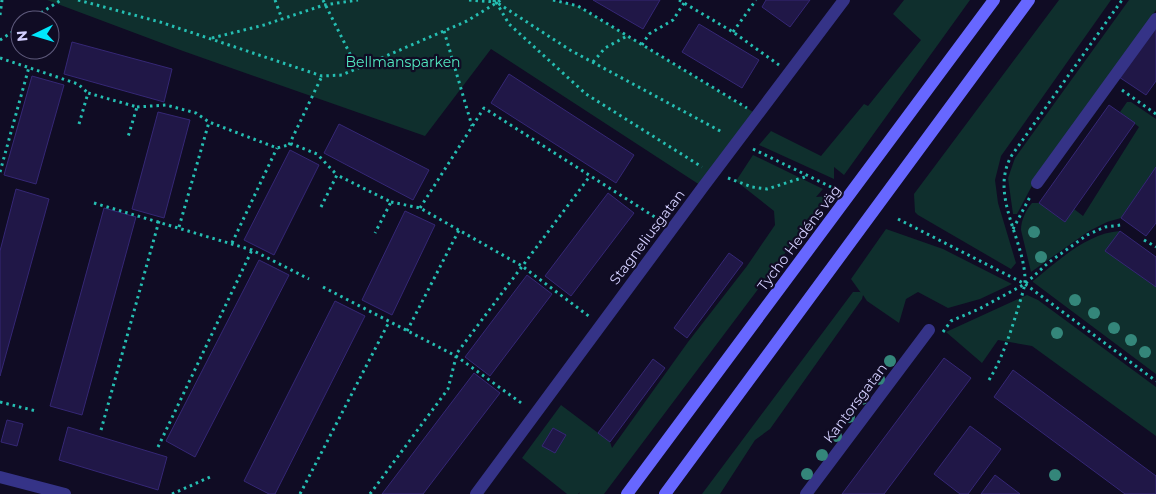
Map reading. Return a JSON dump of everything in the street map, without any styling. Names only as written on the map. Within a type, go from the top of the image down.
[{"type":"main road","name":"Tycho Hedéns väg","points":[[627,494],[994,0]]},
{"type":"main road","points":[[665,494],[1029,0]]},
{"type":"street","name":"Stagneliusgatan","points":[[476,494],[600,325],[844,0]]},
{"type":"street","points":[[1037,183],[1156,19]]},
{"type":"street","name":"Kantorsgatan","points":[[806,494],[929,330]]},
{"type":"street","points":[[0,477],[64,494]]},
{"type":"path","points":[[0,15],[2,0]]},
{"type":"path","points":[[46,10],[61,0]]},
{"type":"path","points":[[78,0],[212,38],[322,76],[342,75],[444,31],[467,21],[495,1]]},
{"type":"path","points":[[275,0],[282,19]]},
{"type":"path","points":[[323,0],[357,68]]},
{"type":"path","points":[[212,38],[282,19],[324,5],[358,0]]},
{"type":"path","points":[[469,0],[501,0]]},
{"type":"path","points":[[553,0],[578,6],[758,115]]},
{"type":"path","points":[[679,0],[733,32],[790,73]]},
{"type":"path","points":[[733,32],[756,0]]},
{"type":"path","points":[[989,380],[1012,327],[1025,284],[1004,189],[1004,175],[1008,160],[1122,0]]},
{"type":"path","points":[[495,1],[593,62],[722,132]]},
{"type":"path","points":[[495,1],[509,24],[586,94],[713,174]]},
{"type":"path","points":[[642,45],[649,34],[673,20],[685,2]]},
{"type":"path","points":[[444,31],[472,126]]},
{"type":"path","points":[[593,62],[605,48],[627,36]]},
{"type":"path","points":[[0,58],[78,84],[88,93],[137,107],[166,105],[196,113],[209,122],[277,148],[292,144],[317,154],[337,175],[391,202],[420,208],[522,266],[600,325]]},
{"type":"path","points":[[0,172],[29,67]]},
{"type":"path","points":[[288,145],[322,76]]},
{"type":"path","points":[[1111,82],[1156,114]]},
{"type":"path","points":[[79,124],[88,93]]},
{"type":"path","points":[[128,137],[137,107]]},
{"type":"path","points":[[420,208],[484,108],[672,229]]},
{"type":"path","points":[[179,227],[209,122]]},
{"type":"path","points":[[232,244],[277,148]]},
{"type":"path","points":[[753,148],[831,187]]},
{"type":"path","points":[[321,207],[337,175]]},
{"type":"path","points":[[370,494],[448,389],[457,353],[590,176]]},
{"type":"path","points":[[728,178],[752,187],[767,189],[808,176]]},
{"type":"path","points":[[1013,228],[1037,183]]},
{"type":"path","points":[[375,234],[391,202]]},
{"type":"path","points":[[94,203],[252,250],[309,278]]},
{"type":"path","points":[[898,219],[1025,284],[1156,381]]},
{"type":"path","points":[[101,430],[159,221]]},
{"type":"path","points":[[939,338],[951,321],[979,309],[1025,284],[1048,263],[1087,236],[1106,227],[1121,225]]},
{"type":"path","points":[[407,331],[459,230]]},
{"type":"path","points":[[1144,240],[1156,247]]},
{"type":"path","points":[[158,447],[252,250]]},
{"type":"path","points":[[324,287],[456,356],[535,413]]},
{"type":"path","points":[[300,494],[389,322]]},
{"type":"path","points":[[0,402],[36,411]]},
{"type":"path","points":[[172,494],[210,477]]},
{"type":"green space","name":"Bellmansparken","points":[[47,0],[553,0],[578,6],[758,115],[703,187],[491,49],[425,136],[183,51]]},
{"type":"green space","points":[[904,0],[970,0],[844,175],[834,167],[834,179],[759,145],[771,131],[821,156],[864,104],[868,106],[921,40],[893,14]]},
{"type":"green space","points":[[1059,0],[1111,0],[1001,156],[995,180],[998,203],[1016,263],[1011,269],[918,215],[915,212],[914,194]]},
{"type":"green space","points":[[1129,0],[1156,0],[1156,10],[1035,180],[1017,214],[1013,214],[1008,178],[1015,158]]},
{"type":"green space","points":[[1127,102],[1131,102],[1156,119],[1156,167],[1121,218],[1107,222],[1089,231],[1031,272],[1021,230],[1026,212],[1032,203],[1039,203],[1065,222],[1074,209],[1083,216],[1139,127],[1120,112]]},
{"type":"green space","points":[[753,155],[823,189],[816,197],[828,196],[604,494],[579,494],[580,492],[578,494],[567,494],[522,458],[561,405],[610,442],[612,448],[688,342],[747,266],[775,225],[774,211],[736,181]]},
{"type":"green space","points":[[886,229],[943,249],[1012,284],[980,299],[948,308],[918,292],[906,299],[899,323],[867,301],[863,295],[770,429],[755,440],[720,494],[702,494],[853,292],[861,293],[851,279]]},
{"type":"green space","points":[[1120,231],[1106,251],[1156,287],[1156,374],[1033,282],[1063,257],[1085,242],[1108,233]]},
{"type":"green space","points":[[1027,295],[1038,300],[1156,387],[1156,436],[1032,346],[998,340],[982,363],[946,332]]},
{"type":"building","points":[[593,0],[660,0],[643,29]]},
{"type":"building","points":[[766,0],[810,0],[790,27],[762,7]]},
{"type":"building","points":[[699,24],[759,60],[742,88],[682,52]]},
{"type":"building","points":[[1156,25],[1156,81],[1146,95],[1119,77]]},
{"type":"building","points":[[72,42],[172,69],[164,102],[64,74]]},
{"type":"building","points":[[509,74],[634,155],[616,183],[491,103]]},
{"type":"building","points":[[32,76],[64,85],[36,184],[4,175]]},
{"type":"building","points":[[1109,105],[1135,123],[1065,222],[1039,203]]},
{"type":"building","points":[[158,112],[190,120],[164,218],[132,209]]},
{"type":"building","points":[[339,124],[429,170],[413,200],[324,153]]},
{"type":"building","points":[[290,150],[319,165],[274,255],[244,240]]},
{"type":"building","points":[[1156,167],[1156,223],[1146,236],[1121,218]]},
{"type":"building","points":[[16,189],[49,199],[0,376],[0,251]]},
{"type":"building","points":[[608,193],[634,213],[571,296],[545,276]]},
{"type":"building","points":[[104,208],[136,217],[82,415],[50,406]]},
{"type":"building","points":[[405,211],[435,225],[392,315],[362,300]]},
{"type":"building","points":[[1120,231],[1156,257],[1156,287],[1105,251]]},
{"type":"building","points":[[729,253],[743,263],[687,338],[674,328]]},
{"type":"building","points":[[259,260],[289,275],[195,457],[166,441]]},
{"type":"building","points":[[527,275],[552,294],[490,376],[465,357]]},
{"type":"building","points":[[335,301],[365,316],[275,494],[269,494],[244,481]]},
{"type":"building","points":[[944,358],[971,378],[884,494],[842,494]]},
{"type":"building","points":[[653,359],[665,368],[610,442],[598,433]]},
{"type":"building","points":[[1013,370],[1156,476],[1156,494],[1125,494],[994,397]]},
{"type":"building","points":[[474,373],[500,393],[423,494],[382,494]]},
{"type":"building","points":[[7,420],[23,424],[17,446],[1,442]]},
{"type":"building","points":[[970,426],[1001,449],[968,494],[960,494],[934,474]]},
{"type":"building","points":[[68,427],[167,457],[158,490],[59,460]]},
{"type":"building","points":[[553,428],[566,435],[555,453],[542,446]]},
{"type":"building","points":[[995,475],[1020,494],[981,494]]}]
